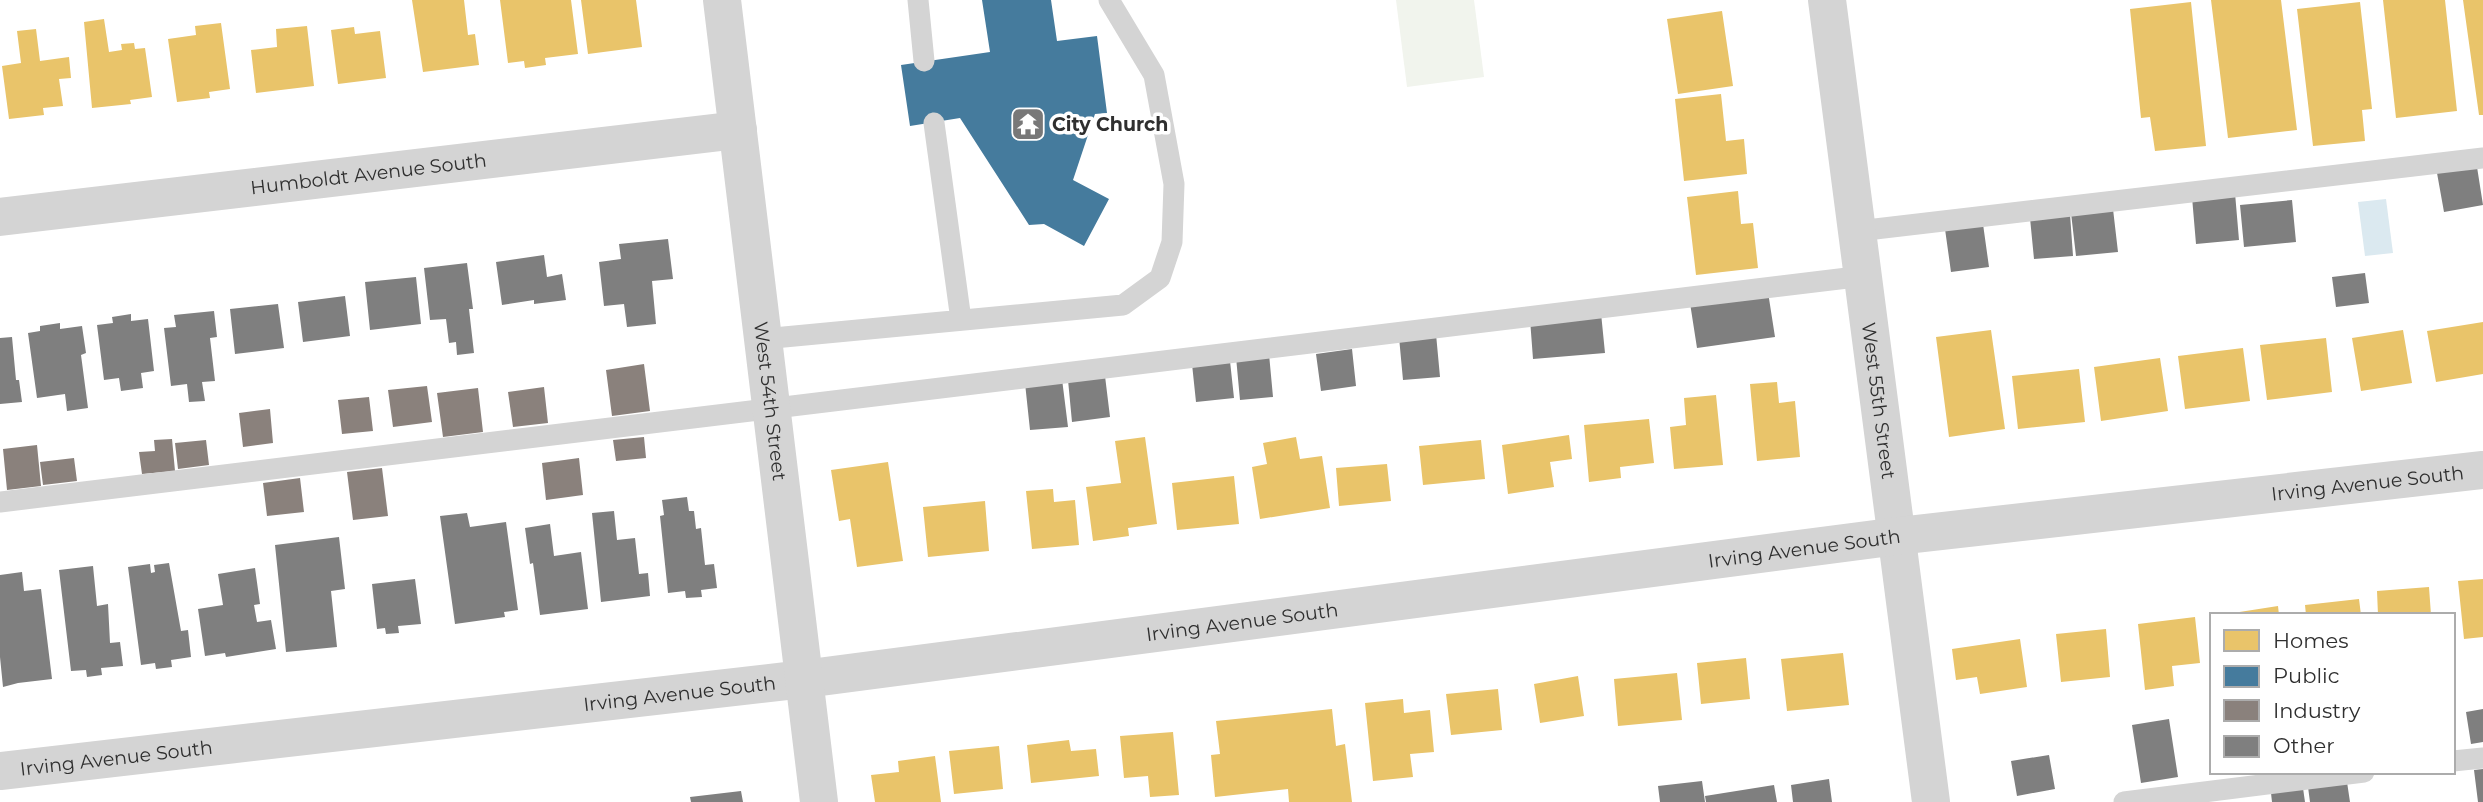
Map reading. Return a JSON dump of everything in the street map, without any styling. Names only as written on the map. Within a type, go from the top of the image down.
[{"type":"street","name":"West 54th Street","points":[[722,0],[819,802]]},
{"type":"street","name":"West 55th Street","points":[[1827,0],[1931,802]]},
{"type":"street","name":"Humboldt Avenue South","points":[[0,217],[738,130]]},
{"type":"street","name":"Irving Avenue South","points":[[0,771],[804,679],[1898,536],[2483,470]]},
{"type":"lane","points":[[918,0],[924,61]]},
{"type":"lane","points":[[763,339],[1123,305],[1160,278],[1172,242],[1174,184],[1154,75],[1109,0]]},
{"type":"lane","points":[[934,122],[961,320]]},
{"type":"lane","points":[[1857,231],[2483,158]]},
{"type":"lane","points":[[0,502],[1864,276]]},
{"type":"lane","points":[[2455,761],[2483,758]]},
{"type":"lane","points":[[2124,802],[2348,774]]},
{"type":"shaded area","points":[[1396,0],[1474,0],[1484,77],[1407,87]]},
{"type":"shaded area","points":[[2386,199],[2393,253],[2365,256],[2358,202]]},
{"type":"building: Homes","points":[[412,0],[464,0],[468,35],[475,34],[479,65],[423,72]]},
{"type":"building: Homes","points":[[500,0],[571,0],[578,54],[545,58],[546,65],[525,68],[524,61],[508,63]]},
{"type":"building: Homes","points":[[581,0],[636,0],[642,47],[588,54]]},
{"type":"building: Homes","points":[[2211,0],[2281,0],[2297,130],[2228,138]]},
{"type":"building: Homes","points":[[2383,0],[2445,0],[2457,111],[2396,118]]},
{"type":"building: Homes","points":[[2463,0],[2483,0],[2483,115],[2479,115]]},
{"type":"building: Homes","points":[[2191,2],[2206,146],[2155,151],[2150,117],[2141,118],[2130,9]]},
{"type":"building: Homes","points":[[2360,2],[2372,109],[2362,110],[2365,141],[2313,146],[2297,9]]},
{"type":"building: Homes","points":[[1722,11],[1733,86],[1678,94],[1667,19]]},
{"type":"building: Homes","points":[[104,19],[109,52],[122,50],[121,44],[134,43],[135,49],[145,48],[152,97],[130,100],[131,104],[92,108],[84,22]]},
{"type":"building: Homes","points":[[221,23],[230,89],[209,92],[210,98],[177,102],[168,39],[196,35],[195,26]]},
{"type":"building: Homes","points":[[307,26],[314,86],[256,93],[251,50],[277,47],[276,29]]},
{"type":"building: Homes","points":[[354,27],[355,34],[380,31],[386,78],[338,84],[331,30]]},
{"type":"building: Homes","points":[[36,29],[40,61],[69,57],[71,78],[59,79],[63,106],[43,108],[44,115],[9,119],[2,66],[21,63],[17,31]]},
{"type":"building: Homes","points":[[1721,94],[1726,141],[1744,139],[1747,174],[1684,181],[1675,99]]},
{"type":"building: Homes","points":[[1738,191],[1741,224],[1753,223],[1758,268],[1696,275],[1687,197]]},
{"type":"building: Homes","points":[[2483,322],[2483,374],[2436,382],[2427,331]]},
{"type":"building: Homes","points":[[1991,330],[2005,429],[1949,437],[1936,337]]},
{"type":"building: Homes","points":[[2403,330],[2412,383],[2361,391],[2352,338]]},
{"type":"building: Homes","points":[[2326,338],[2332,392],[2267,400],[2260,345]]},
{"type":"building: Homes","points":[[2243,348],[2250,401],[2185,409],[2178,356]]},
{"type":"building: Homes","points":[[2160,358],[2168,411],[2101,421],[2094,367]]},
{"type":"building: Homes","points":[[2079,369],[2085,422],[2018,429],[2012,376]]},
{"type":"building: Homes","points":[[1777,382],[1779,403],[1795,401],[1800,457],[1757,461],[1750,384]]},
{"type":"building: Homes","points":[[1716,395],[1723,465],[1674,469],[1670,427],[1686,425],[1684,398]]},
{"type":"building: Homes","points":[[1649,419],[1654,463],[1620,467],[1621,478],[1589,482],[1584,425]]},
{"type":"building: Homes","points":[[1569,435],[1572,459],[1550,462],[1554,487],[1508,494],[1502,445]]},
{"type":"building: Homes","points":[[1145,437],[1157,524],[1128,528],[1129,536],[1093,541],[1086,487],[1121,483],[1115,441]]},
{"type":"building: Homes","points":[[1296,437],[1300,459],[1322,456],[1330,508],[1260,519],[1252,467],[1267,464],[1263,443]]},
{"type":"building: Homes","points":[[1481,440],[1485,479],[1423,485],[1419,446]]},
{"type":"building: Homes","points":[[888,462],[903,561],[857,567],[850,519],[839,521],[831,470]]},
{"type":"building: Homes","points":[[1387,464],[1391,501],[1339,506],[1336,468]]},
{"type":"building: Homes","points":[[1234,476],[1239,524],[1177,530],[1172,483]]},
{"type":"building: Homes","points":[[1053,489],[1054,502],[1075,500],[1079,545],[1032,549],[1026,491]]},
{"type":"building: Homes","points":[[985,501],[989,551],[928,557],[923,507]]},
{"type":"building: Homes","points":[[2483,579],[2483,637],[2464,639],[2458,581]]},
{"type":"building: Homes","points":[[2429,587],[2431,613],[2378,613],[2377,591]]},
{"type":"building: Homes","points":[[2359,599],[2361,613],[2306,613],[2305,605]]},
{"type":"building: Homes","points":[[2278,606],[2279,613],[2233,613]]},
{"type":"building: Homes","points":[[2195,617],[2200,663],[2172,666],[2174,686],[2145,690],[2138,624]]},
{"type":"building: Homes","points":[[2106,629],[2110,677],[2061,682],[2056,634]]},
{"type":"building: Homes","points":[[2020,639],[2027,687],[1980,694],[1977,677],[1956,680],[1952,649]]},
{"type":"building: Homes","points":[[1843,653],[1849,705],[1787,711],[1781,659]]},
{"type":"building: Homes","points":[[1746,658],[1750,699],[1701,704],[1697,663]]},
{"type":"building: Homes","points":[[1677,673],[1682,720],[1618,726],[1614,679]]},
{"type":"building: Homes","points":[[1578,676],[1584,716],[1540,723],[1534,684]]},
{"type":"building: Homes","points":[[1498,689],[1502,730],[1451,735],[1446,694]]},
{"type":"building: Homes","points":[[1403,699],[1404,713],[1430,710],[1434,752],[1410,754],[1413,777],[1373,781],[1365,703]]},
{"type":"building: Homes","points":[[1332,709],[1336,746],[1345,744],[1352,802],[1289,802],[1288,789],[1215,797],[1211,755],[1220,754],[1216,721]]},
{"type":"building: Homes","points":[[1173,732],[1179,795],[1150,797],[1148,776],[1124,778],[1120,736]]},
{"type":"building: Homes","points":[[1069,740],[1071,751],[1096,749],[1099,776],[1031,783],[1027,745]]},
{"type":"building: Homes","points":[[999,746],[1003,789],[954,794],[949,751]]},
{"type":"building: Homes","points":[[935,756],[941,802],[875,802],[871,775],[899,772],[898,761]]},
{"type":"building: Public","name":"City Church","points":[[982,0],[1051,0],[1057,41],[1097,36],[1107,113],[1095,114],[1073,180],[1109,199],[1084,246],[1044,224],[1029,225],[960,118],[910,126],[901,65],[990,52]]},
{"type":"building: Industry","points":[[644,364],[650,411],[612,416],[606,370]]},
{"type":"building: Industry","points":[[427,386],[432,422],[393,427],[388,390]]},
{"type":"building: Industry","points":[[544,387],[548,423],[513,427],[508,392]]},
{"type":"building: Industry","points":[[478,388],[483,432],[443,437],[437,393]]},
{"type":"building: Industry","points":[[369,397],[373,431],[342,434],[338,400]]},
{"type":"building: Industry","points":[[270,409],[273,443],[243,447],[239,413]]},
{"type":"building: Industry","points":[[644,437],[646,458],[616,461],[613,440]]},
{"type":"building: Industry","points":[[172,439],[175,471],[142,474],[139,452],[155,451],[154,440]]},
{"type":"building: Industry","points":[[206,440],[209,465],[178,469],[175,443]]},
{"type":"building: Industry","points":[[37,445],[41,486],[7,490],[3,449]]},
{"type":"building: Industry","points":[[74,458],[77,481],[43,485],[40,462]]},
{"type":"building: Industry","points":[[579,458],[583,495],[546,500],[542,463]]},
{"type":"building: Industry","points":[[382,468],[388,516],[353,520],[347,472]]},
{"type":"building: Industry","points":[[300,478],[304,512],[267,516],[263,483]]},
{"type":"building: Other","points":[[2477,167],[2483,205],[2444,212],[2437,173]]},
{"type":"building: Other","points":[[2235,193],[2239,240],[2196,244],[2192,197]]},
{"type":"building: Other","points":[[2292,200],[2296,242],[2244,247],[2240,205]]},
{"type":"building: Other","points":[[2113,209],[2118,252],[2076,256],[2071,213]]},
{"type":"building: Other","points":[[2070,214],[2073,256],[2034,259],[2030,218]]},
{"type":"building: Other","points":[[1983,224],[1989,267],[1951,272],[1945,229]]},
{"type":"building: Other","points":[[668,239],[673,279],[652,281],[656,324],[627,327],[624,304],[604,306],[599,262],[621,259],[619,244]]},
{"type":"building: Other","points":[[544,255],[547,277],[562,274],[566,300],[534,304],[534,300],[502,305],[496,262]]},
{"type":"building: Other","points":[[467,263],[473,309],[469,309],[474,353],[457,355],[456,342],[449,343],[446,319],[430,320],[424,268]]},
{"type":"building: Other","points":[[2365,273],[2369,303],[2336,307],[2332,277]]},
{"type":"building: Other","points":[[416,277],[421,324],[370,330],[365,282]]},
{"type":"building: Other","points":[[1768,292],[1775,337],[1697,348],[1690,303]]},
{"type":"building: Other","points":[[345,296],[350,336],[303,342],[298,302]]},
{"type":"building: Other","points":[[278,304],[284,348],[235,354],[230,309]]},
{"type":"building: Other","points":[[214,311],[217,337],[210,338],[215,381],[202,382],[205,401],[189,402],[187,384],[171,386],[164,328],[176,327],[174,315]]},
{"type":"building: Other","points":[[1601,313],[1605,353],[1533,359],[1530,319]]},
{"type":"building: Other","points":[[131,314],[131,321],[148,319],[154,371],[141,373],[143,388],[121,391],[119,378],[104,380],[97,325],[113,323],[112,317]]},
{"type":"building: Other","points":[[60,323],[60,329],[82,326],[86,353],[81,355],[88,408],[67,411],[65,394],[37,398],[28,333],[40,331],[40,326]]},
{"type":"building: Other","points":[[1436,334],[1440,377],[1403,380],[1399,337]]},
{"type":"building: Other","points":[[12,337],[16,380],[19,380],[22,402],[0,404],[0,338]]},
{"type":"building: Other","points":[[1352,349],[1356,386],[1321,391],[1316,354]]},
{"type":"building: Other","points":[[1269,354],[1273,397],[1240,400],[1236,357]]},
{"type":"building: Other","points":[[1230,361],[1234,398],[1196,402],[1192,364]]},
{"type":"building: Other","points":[[1105,376],[1110,417],[1072,422],[1068,380]]},
{"type":"building: Other","points":[[1062,379],[1068,427],[1030,430],[1025,383]]},
{"type":"building: Other","points":[[687,497],[689,511],[694,511],[696,529],[701,528],[705,565],[714,564],[717,588],[701,590],[702,597],[686,598],[685,591],[668,593],[660,516],[664,515],[662,500]]},
{"type":"building: Other","points":[[614,511],[617,540],[635,538],[639,574],[648,573],[650,596],[601,602],[592,513]]},
{"type":"building: Other","points":[[467,513],[470,527],[506,522],[518,610],[504,612],[505,617],[455,624],[440,516]]},
{"type":"building: Other","points":[[550,524],[554,556],[581,552],[588,609],[540,615],[525,528]]},
{"type":"building: Other","points":[[339,537],[345,589],[331,591],[337,647],[286,652],[275,545]]},
{"type":"building: Other","points":[[169,563],[181,631],[188,630],[191,657],[171,660],[172,667],[156,669],[155,663],[141,665],[128,567],[150,564],[151,573],[155,572],[154,565]]},
{"type":"building: Other","points":[[93,566],[97,606],[108,604],[110,643],[120,642],[123,666],[101,668],[102,675],[87,677],[86,670],[71,671],[59,570]]},
{"type":"building: Other","points":[[255,568],[260,604],[254,605],[257,622],[271,620],[276,649],[226,657],[225,653],[205,656],[198,609],[223,605],[218,574]]},
{"type":"building: Other","points":[[22,572],[24,591],[41,589],[52,679],[3,687],[0,657],[0,575]]},
{"type":"building: Other","points":[[415,579],[421,624],[398,626],[399,633],[386,634],[385,628],[377,629],[372,584]]},
{"type":"building: Other","points":[[2483,709],[2483,742],[2471,744],[2466,712]]},
{"type":"building: Other","points":[[2169,719],[2178,777],[2141,783],[2132,725]]},
{"type":"building: Other","points":[[2049,755],[2055,789],[2017,796],[2011,761]]},
{"type":"building: Other","points":[[2483,769],[2483,802],[2478,802],[2474,770]]},
{"type":"building: Other","points":[[1829,779],[1832,802],[1793,802],[1791,785]]},
{"type":"building: Other","points":[[1702,781],[1705,802],[1660,802],[1658,786]]},
{"type":"building: Other","points":[[2347,782],[2350,802],[2310,802],[2308,787]]},
{"type":"building: Other","points":[[1774,785],[1777,802],[1706,802],[1705,796]]},
{"type":"building: Other","points":[[2303,788],[2305,802],[2272,802],[2271,793]]},
{"type":"building: Other","points":[[741,791],[743,802],[691,802],[690,797]]},
{"type":"place","name":"City Church","points":[[1028,124]]}]
